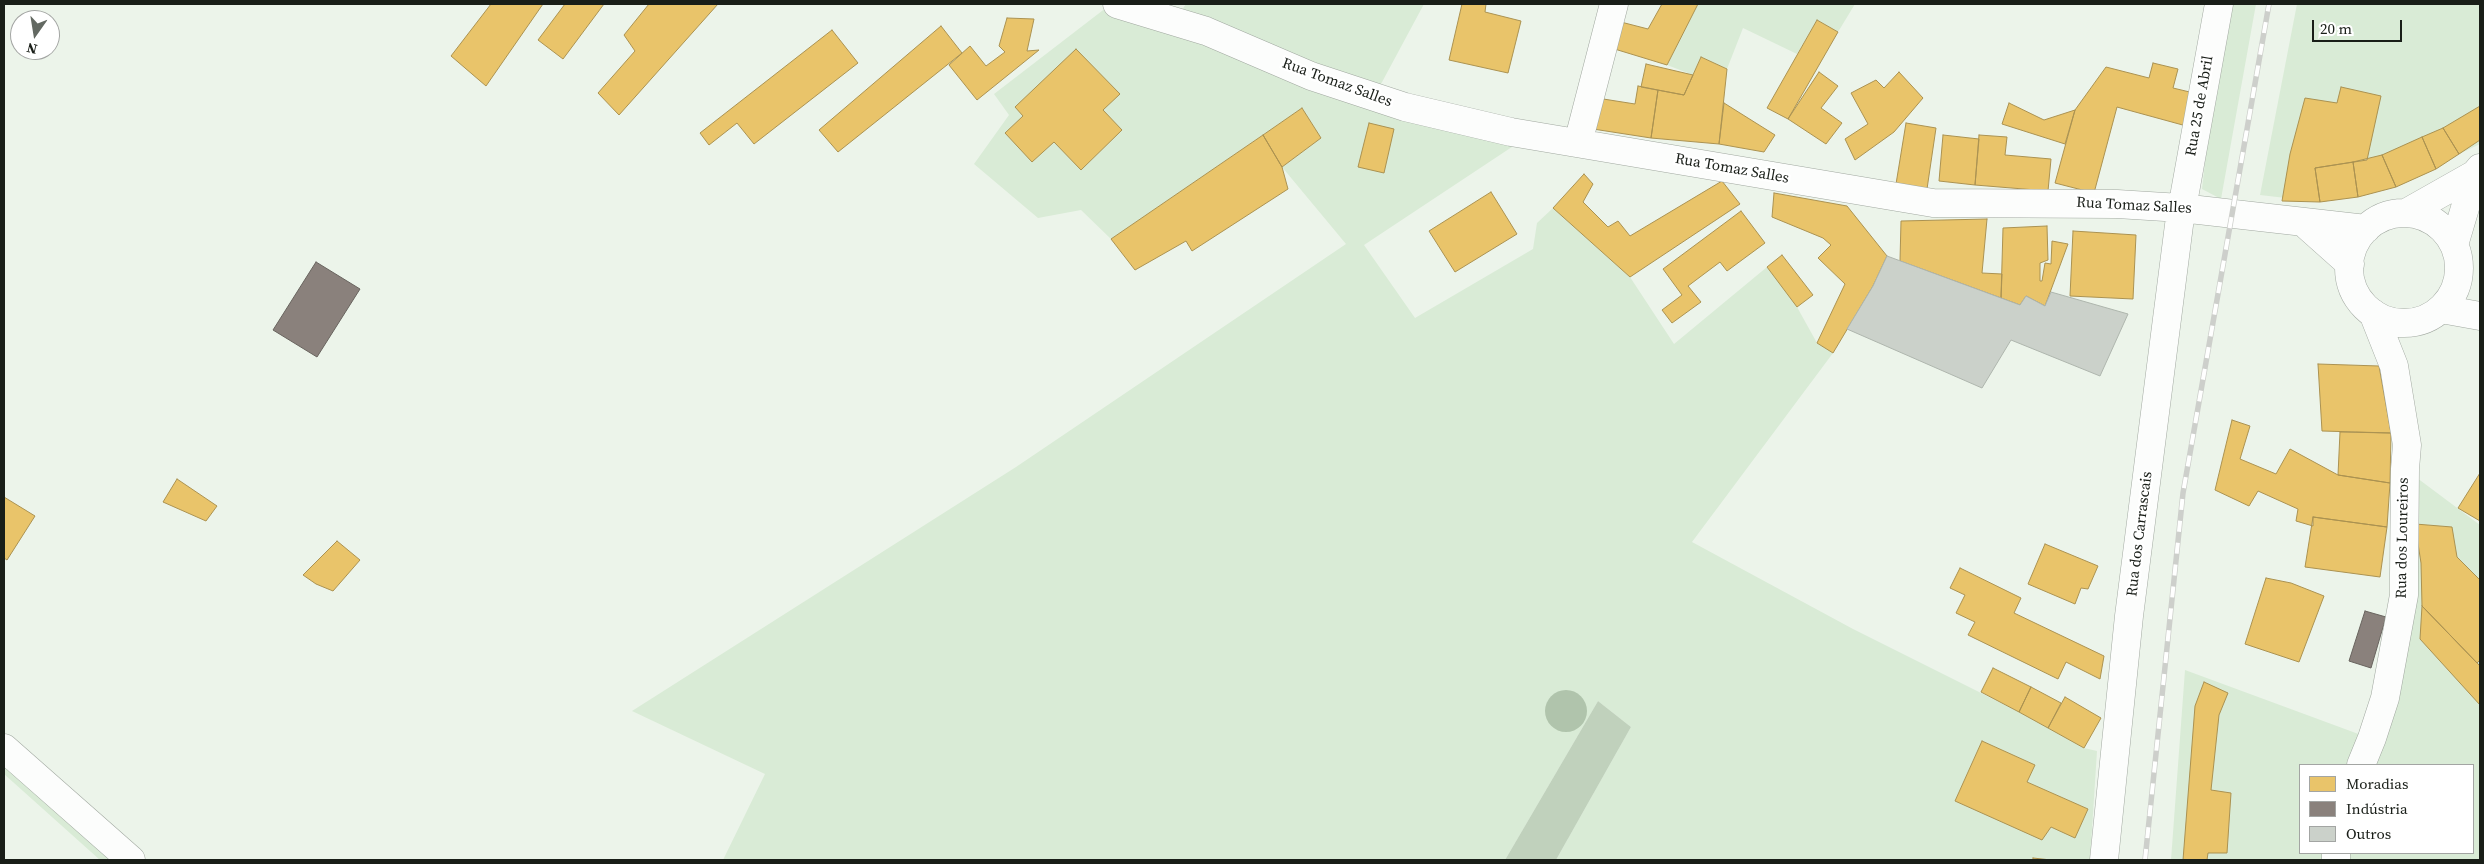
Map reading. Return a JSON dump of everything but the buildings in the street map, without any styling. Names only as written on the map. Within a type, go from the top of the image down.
[{"type":"street","name":"Rua Tomaz Salles","points":[[1117,4],[1206,31],[1311,76],[1405,108],[1511,132],[1932,203],[2117,204],[2181,208],[2366,229]]},
{"type":"street","points":[[1578,143],[1614,4]]},
{"type":"street","name":"Rua 25 de Abril","points":[[2181,208],[2218,4]]},
{"type":"street","points":[[2477,171],[2406,213],[2378,220],[2366,229],[2358,239],[2350,264],[2350,278],[2362,304],[2373,313],[2388,320],[2403,323],[2430,315],[2480,316]]},
{"type":"street","points":[[2454,245],[2477,171]]},
{"type":"street","name":"Rua dos Carrascais","points":[[2104,860],[2129,616],[2181,208]]},
{"type":"street","points":[[2406,213],[2421,216],[2435,222],[2446,233],[2454,245],[2459,272],[2480,301]]},
{"type":"street","points":[[2304,223],[2350,264]]},
{"type":"street","points":[[2394,366],[2430,315],[2453,292],[2459,272]]},
{"type":"street","name":"Rua dos Loureiros","points":[[2361,764],[2385,698],[2404,595],[2405,469],[2407,445],[2394,366],[2373,313]]},
{"type":"street","points":[[4,748],[132,860]]},
{"type":"shaded area","points":[[1111,4],[1174,21],[1186,4],[1424,4],[1374,97],[1530,135],[1364,245],[1415,318],[1533,249],[1537,223],[1553,208],[1630,277],[1674,344],[1767,267],[1797,307],[1817,343],[1833,353],[1692,542],[1853,629],[2019,712],[2084,748],[2097,751],[2090,860],[2034,858],[2033,860],[1556,860],[1631,727],[1598,701],[1505,860],[723,860],[765,774],[632,711],[1016,467],[1346,244],[1282,167],[1321,138],[1302,108],[1111,239],[1081,210],[1038,218],[974,164],[1009,115],[994,94]],"holes":[[[1982,741],[2035,765],[2027,782],[2088,809],[2075,837],[2051,827],[2041,839],[1955,801]]]},
{"type":"shaded area","points":[[1698,4],[1855,4],[1838,32],[1817,20],[1797,54],[1743,28],[1727,69],[1701,57],[1693,75],[1667,65]]},
{"type":"shaded area","points":[[2223,4],[2256,4],[2221,199],[2202,189]]},
{"type":"shaded area","points":[[2297,4],[2480,4],[2480,144],[2459,154],[2436,169],[2396,187],[2358,197],[2320,202],[2260,195]]},
{"type":"shaded area","points":[[2405,469],[2480,525],[2480,860],[2171,860],[2185,670],[2372,739],[2385,698]]},
{"type":"shaded area","points":[[1562,690],[1570,690],[1581,696],[1587,711],[1581,726],[1570,732],[1562,732],[1551,726],[1545,715],[1545,707],[1551,696]]},
{"type":"shaded area","points":[[1598,701],[1631,727],[1556,860],[1505,860]]},
{"type":"shaded area","points":[[4,748],[131,860],[100,860],[4,774]]},
{"type":"railway","points":[[2145,860],[2183,493],[2269,4]]}]
